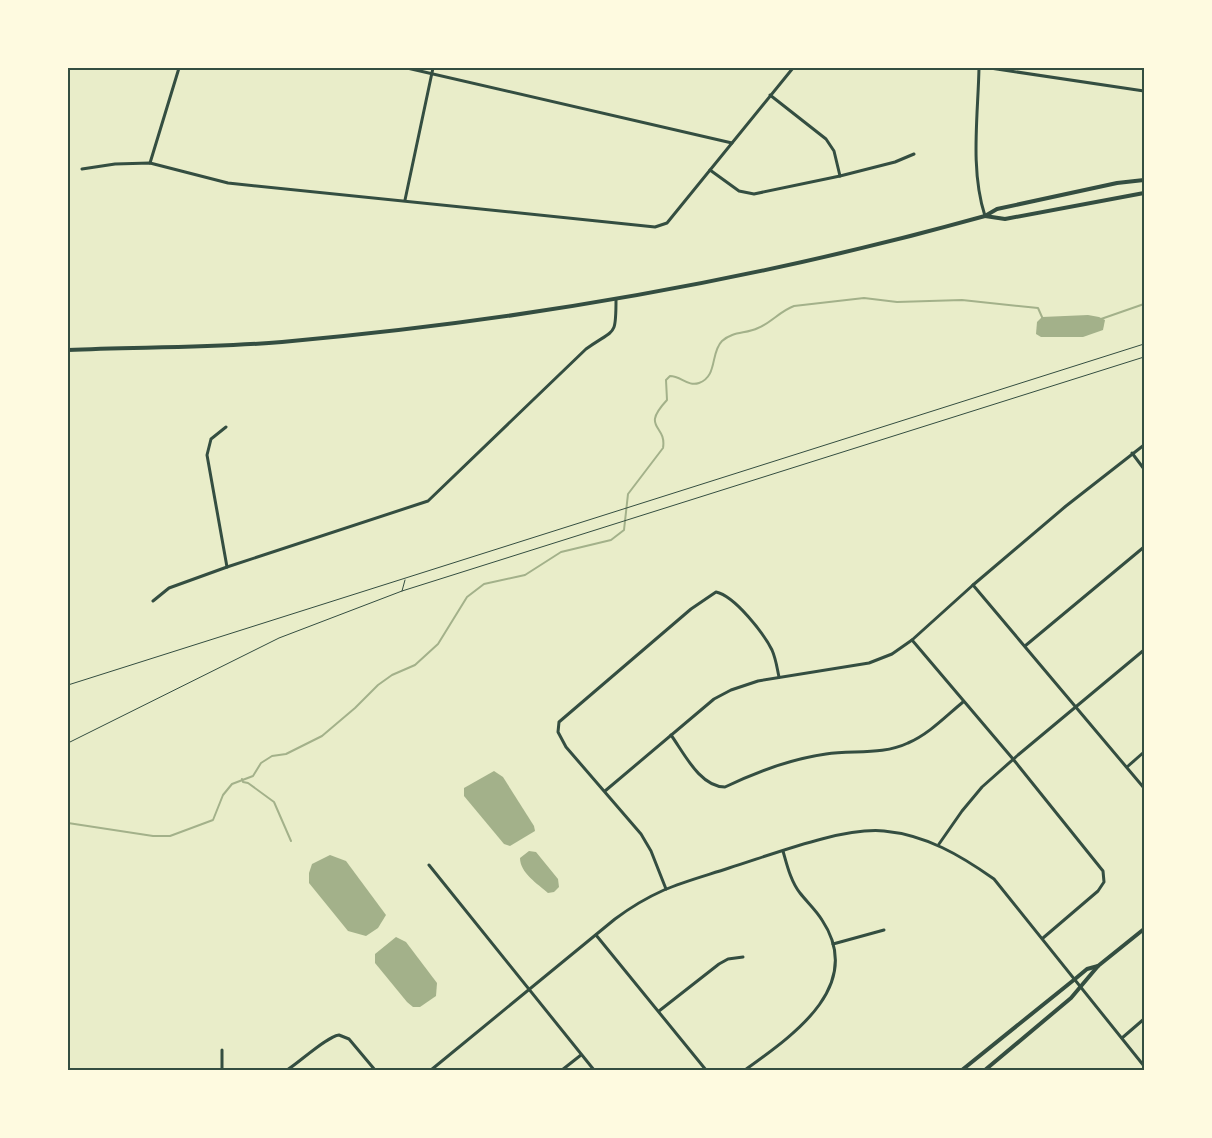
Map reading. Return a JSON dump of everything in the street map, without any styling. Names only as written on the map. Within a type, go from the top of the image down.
[{"type":"main road","points":[[68,350],[280,342],[467,322],[616,300],[834,255],[985,216],[997,209],[1144,180]]},
{"type":"main road","points":[[985,216],[1005,220],[1144,193]]},
{"type":"main road","points":[[985,1070],[1082,988],[1098,966],[1144,928]]},
{"type":"main road","points":[[962,1070],[1075,979],[1098,966]]},
{"type":"street","points":[[150,164],[179,68]]},
{"type":"street","points":[[407,68],[732,143]]},
{"type":"street","points":[[405,200],[433,68]]},
{"type":"street","points":[[82,169],[115,164],[150,164],[228,183],[654,227],[667,223],[793,68]]},
{"type":"street","points":[[979,68],[979,197],[985,216]]},
{"type":"street","points":[[990,68],[1144,91]]},
{"type":"street","points":[[770,94],[826,139],[834,151],[840,176]]},
{"type":"street","points":[[710,170],[739,191],[754,194],[840,176],[894,162],[914,154]]},
{"type":"street","points":[[153,601],[169,588],[428,501],[586,349],[612,332],[617,322],[616,300]]},
{"type":"street","points":[[226,427],[211,439],[207,455],[227,567]]},
{"type":"street","points":[[604,791],[714,699],[745,685],[779,677],[869,663],[886,657],[912,640],[973,585],[1144,445]]},
{"type":"street","points":[[1132,453],[1144,469]]},
{"type":"street","points":[[1025,646],[1144,547]]},
{"type":"street","points":[[973,585],[1144,788]]},
{"type":"street","points":[[666,889],[646,842],[629,818],[560,740],[557,728],[559,722],[706,598],[716,592],[728,597],[767,642],[775,658],[779,677]]},
{"type":"street","points":[[912,640],[1090,851],[1103,871],[1104,882],[1098,891],[1043,938]]},
{"type":"street","points":[[939,844],[972,798],[1013,759],[1144,650]]},
{"type":"street","points":[[671,735],[704,779],[714,787],[724,787],[803,758],[828,754],[885,750],[909,743],[964,702]]},
{"type":"street","points":[[1127,767],[1144,752]]},
{"type":"street","points":[[431,1070],[529,988],[632,907],[666,889],[783,851],[851,832],[866,831],[900,833],[939,844],[965,858],[994,879],[1144,1066]]},
{"type":"street","points":[[745,1070],[803,1023],[821,1004],[836,968],[833,944],[823,920],[798,891],[788,869],[783,851]]},
{"type":"street","points":[[429,865],[594,1070]]},
{"type":"street","points":[[833,944],[884,930]]},
{"type":"street","points":[[596,935],[706,1070]]},
{"type":"street","points":[[659,1011],[719,964],[728,959],[743,957]]},
{"type":"street","points":[[1122,1038],[1144,1019]]},
{"type":"street","points":[[287,1070],[306,1058],[328,1039],[339,1035],[349,1039],[375,1070]]},
{"type":"street","points":[[222,1050],[222,1070]]},
{"type":"street","points":[[562,1070],[581,1055]]},
{"type":"path","points":[[68,685],[1144,344]]},
{"type":"path","points":[[68,743],[279,638],[402,591],[1144,357]]},
{"type":"path","points":[[402,591],[405,579]]},
{"type":"shaded area","points":[[1088,315],[1105,320],[1103,330],[1083,337],[1041,337],[1036,334],[1037,322],[1042,317]]},
{"type":"shaded area","points":[[494,771],[503,777],[534,826],[535,831],[510,846],[504,844],[464,796],[464,788]]},
{"type":"shaded area","points":[[529,851],[536,852],[558,879],[559,887],[554,892],[548,893],[530,878],[523,869],[520,858]]},
{"type":"shaded area","points":[[330,855],[346,861],[386,915],[378,928],[366,936],[348,931],[309,883],[309,873],[312,864]]},
{"type":"shaded area","points":[[396,937],[406,942],[437,983],[436,996],[420,1007],[413,1007],[407,1002],[375,963],[375,954]]},
{"type":"waterway","points":[[68,823],[153,836],[170,836],[213,820],[223,795],[232,784],[253,776],[261,763],[272,756],[286,754],[322,736],[355,708],[378,685],[392,675],[415,665],[438,644],[467,597],[484,584],[525,575],[561,552],[611,540],[624,530],[628,494],[663,448],[662,434],[655,422],[659,409],[667,400],[666,380],[670,376],[691,384],[705,380],[711,370],[718,346],[726,338],[763,326],[794,306],[864,298],[897,302],[962,300],[1038,308],[1042,317]]},
{"type":"waterway","points":[[1101,319],[1144,304]]},
{"type":"waterway","points":[[242,779],[243,782],[248,783],[274,802],[291,841]]}]
